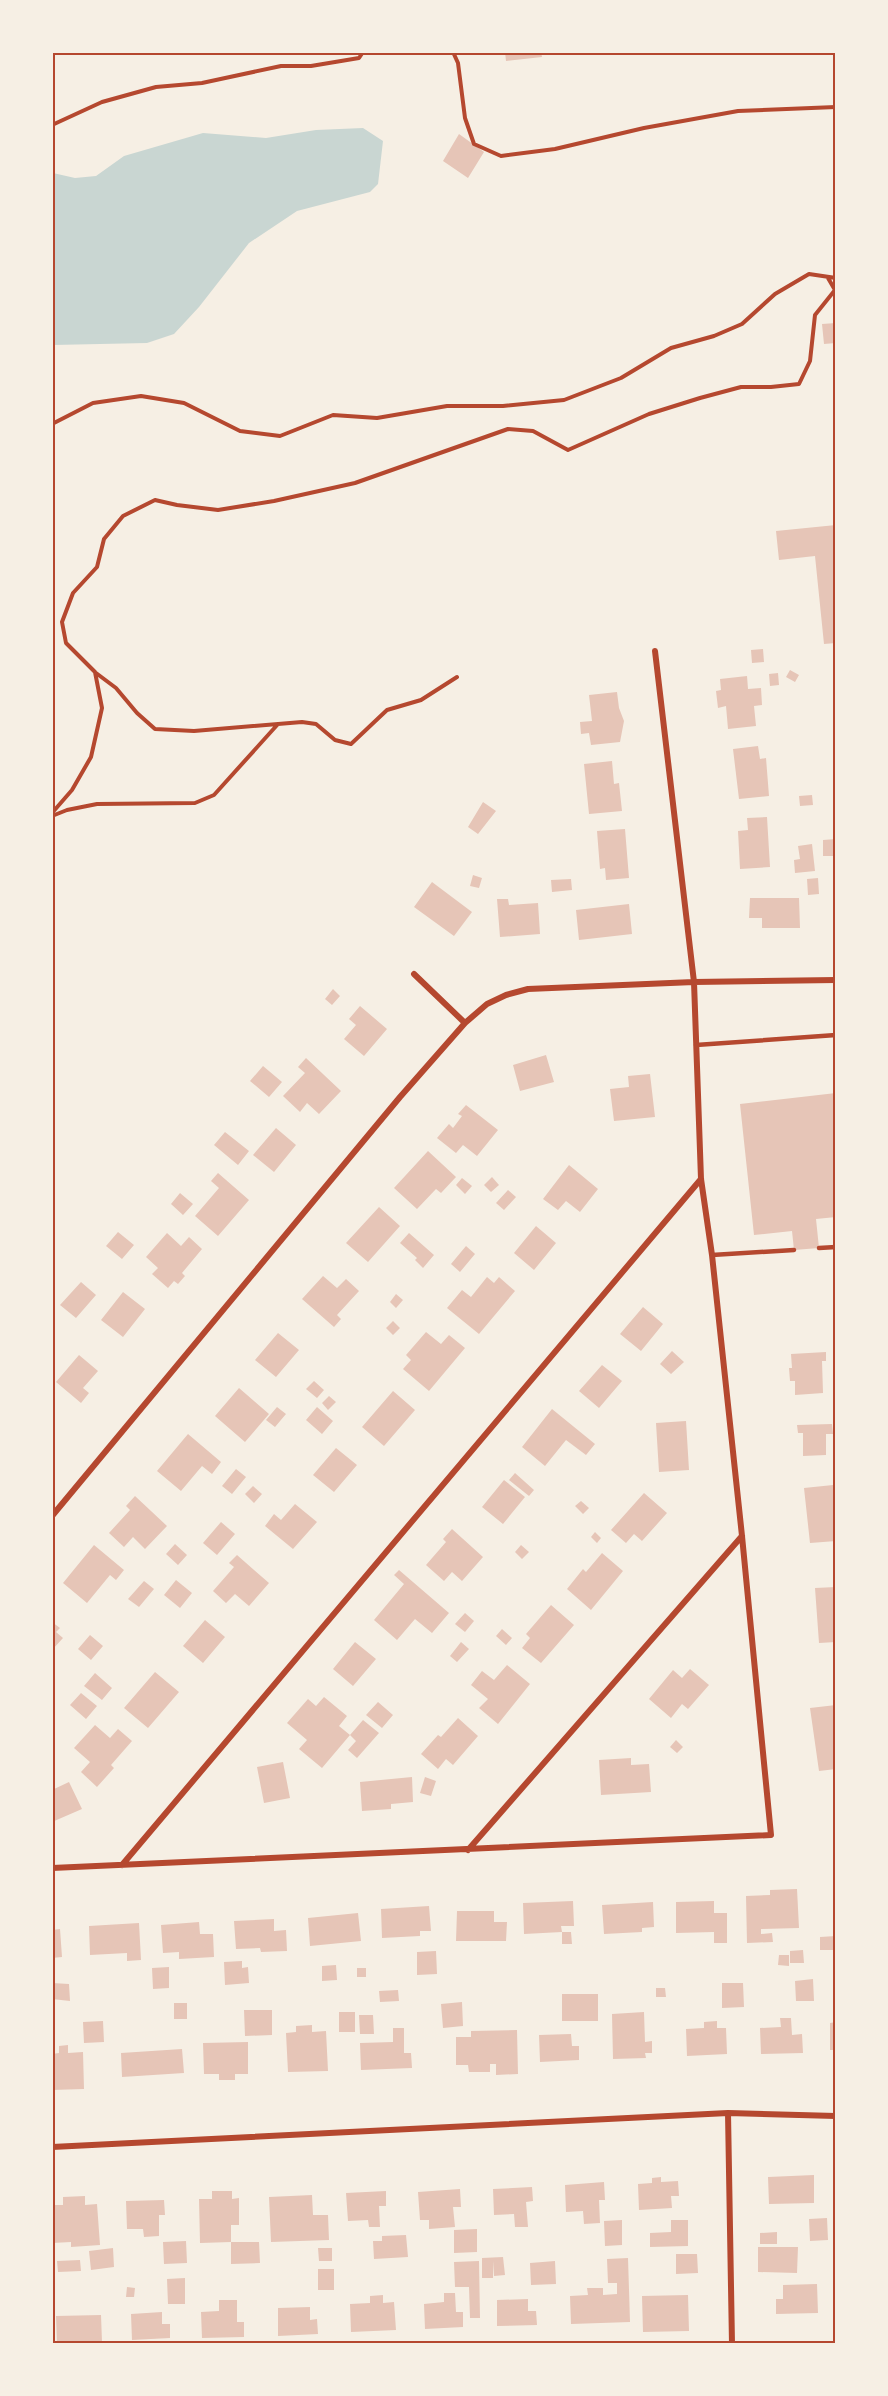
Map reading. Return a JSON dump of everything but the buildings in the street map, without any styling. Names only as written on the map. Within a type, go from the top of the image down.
[{"type":"street","points":[[52,1868],[771,1835],[742,1536],[712,1255],[701,1179],[694,982],[656,651]]},
{"type":"street","points":[[414,974],[465,1023]]},
{"type":"street","points":[[52,1516],[400,1097],[465,1023],[487,1004],[528,988],[836,980]]},
{"type":"street","points":[[122,1865],[701,1179]]},
{"type":"street","points":[[468,1850],[742,1536]]},
{"type":"street","points":[[52,2147],[728,2113],[836,2116]]},
{"type":"street","points":[[728,2113],[732,2343]]},
{"type":"lane","points":[[696,1045],[836,1035]]},
{"type":"lane","points":[[819,1248],[836,1247]]},
{"type":"lane","points":[[712,1255],[794,1250]]},
{"type":"path","points":[[52,125],[102,102],[156,87],[202,83],[281,66],[311,66],[358,58],[363,52]]},
{"type":"path","points":[[453,52],[458,63],[465,118],[474,144],[501,156],[555,149],[644,128],[738,111],[836,107]]},
{"type":"path","points":[[52,423],[93,403],[141,396],[184,403],[240,431],[280,436],[333,415],[377,418],[447,406],[503,406],[564,400],[621,378],[671,348],[714,336],[742,324],[775,294],[809,274],[836,278]]},
{"type":"path","points":[[457,677],[421,700],[387,710],[351,744],[335,740],[316,724],[302,722],[194,731],[155,729],[137,713],[116,688],[95,672],[66,643],[62,622],[73,593],[97,567],[104,540],[123,516],[155,500],[218,510],[274,501],[355,483],[508,429],[533,431],[568,450],[649,414],[700,398],[741,387],[799,384],[810,361],[815,315],[835,290],[828,278]]},
{"type":"path","points":[[52,815],[72,790],[91,758],[102,708],[95,672]]},
{"type":"path","points":[[52,815],[97,804],[195,803],[214,795],[279,723]]},
{"type":"shaded area","points":[[363,128],[383,141],[378,184],[370,192],[297,211],[249,243],[199,307],[174,334],[147,343],[53,345],[53,173],[75,178],[96,176],[124,156],[203,133],[266,138],[316,130]]}]
